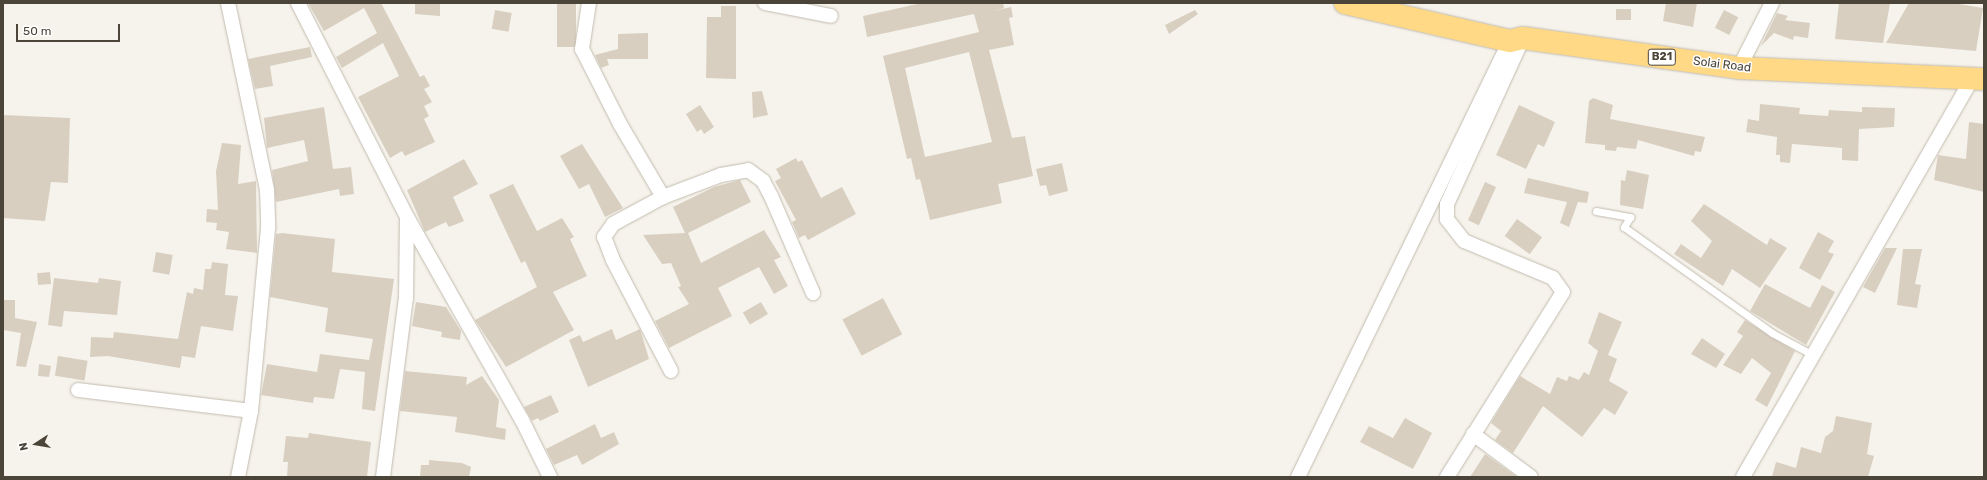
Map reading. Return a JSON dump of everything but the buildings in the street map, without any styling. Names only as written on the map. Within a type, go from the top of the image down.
[{"type":"highway","name":"Solai Road","points":[[1346,3],[1516,39],[1739,68],[1978,78]]},
{"type":"street","points":[[228,3],[267,190],[268,228],[250,411],[238,477]]},
{"type":"street","points":[[298,3],[407,218],[522,420],[550,477]]},
{"type":"street","points":[[589,3],[582,49],[620,124],[663,198]]},
{"type":"street","points":[[765,3],[831,16]]},
{"type":"street","points":[[1739,68],[1772,3]]},
{"type":"street","points":[[1447,477],[1563,292],[1553,278],[1464,241],[1447,219],[1447,204],[1516,39]]},
{"type":"street","points":[[1298,477],[1516,39]]},
{"type":"street","points":[[1743,477],[1978,78]]},
{"type":"street","points":[[671,370],[604,237],[612,224],[663,198],[737,170],[751,172],[763,181],[774,202],[813,293]]},
{"type":"street","points":[[383,477],[406,298],[407,218]]},
{"type":"street","points":[[78,390],[250,411]]},
{"type":"street","points":[[1474,434],[1531,477]]},
{"type":"lane","points":[[1596,211],[1630,217],[1624,227],[1654,251],[1772,333],[1815,356]]}]
